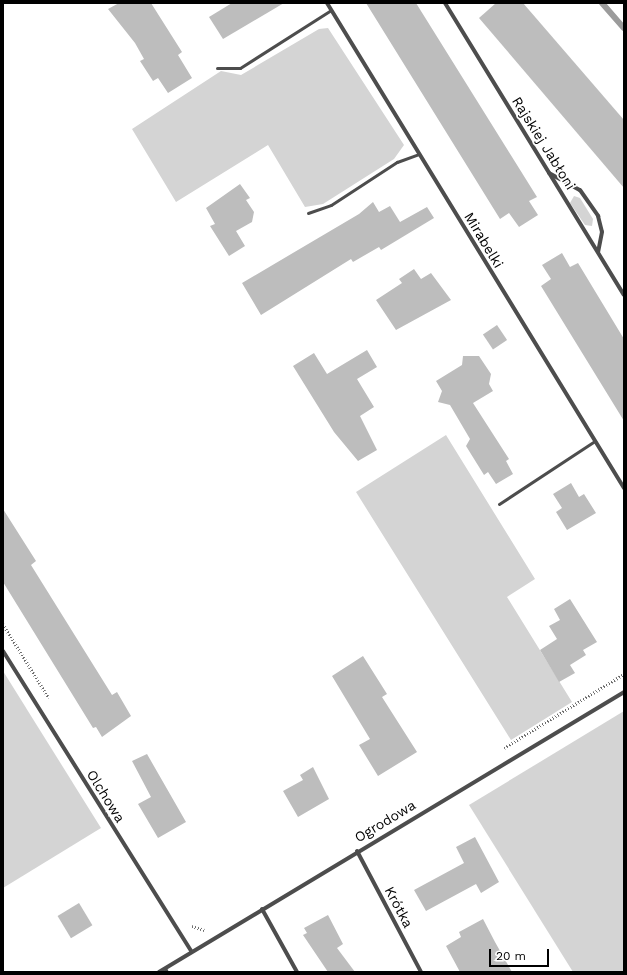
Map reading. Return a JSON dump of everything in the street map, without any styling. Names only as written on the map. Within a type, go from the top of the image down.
[{"type":"street","name":"Mirabelki","points":[[327,3],[624,488]]},
{"type":"street","name":"Rajskiej Jabłoni","points":[[445,3],[624,295]]},
{"type":"street","points":[[549,173],[580,190],[598,216],[602,232],[598,252]]},
{"type":"street","name":"Olchowa","points":[[3,651],[192,952]]},
{"type":"street","name":"Ogrodowa","points":[[159,972],[166,970],[192,952],[357,851],[624,692]]},
{"type":"street","name":"Krótka","points":[[357,851],[421,972]]},
{"type":"street","points":[[262,909],[297,972]]},
{"type":"lane","points":[[217,68],[240,68],[331,10]]},
{"type":"lane","points":[[308,213],[331,205],[396,162],[419,154]]},
{"type":"lane","points":[[499,504],[595,441]]},
{"type":"path","points":[[3,624],[53,704]]},
{"type":"path","points":[[502,750],[624,674]]},
{"type":"path","points":[[189,922],[197,929],[211,928]]},
{"type":"shaded area","points":[[328,28],[404,145],[394,159],[323,204],[305,207],[268,145],[176,202],[132,129],[221,71],[241,75],[319,29]]},
{"type":"shaded area","points":[[574,196],[580,198],[593,219],[592,226],[585,225],[570,203]]},
{"type":"shaded area","points":[[446,435],[535,579],[507,597],[572,702],[511,740],[356,492]]},
{"type":"shaded area","points":[[3,671],[101,828],[3,888]]},
{"type":"shaded area","points":[[624,711],[624,972],[573,972],[469,805]]},
{"type":"building","points":[[119,3],[151,3],[182,52],[178,55],[192,78],[168,93],[158,78],[153,81],[140,61],[144,59],[135,43],[108,9]]},
{"type":"building","points":[[232,3],[284,3],[223,39],[209,17]]},
{"type":"building","points":[[366,3],[416,3],[537,197],[529,201],[538,215],[519,227],[509,213],[500,219]]},
{"type":"building","points":[[496,3],[523,3],[624,120],[624,188],[479,18]]},
{"type":"building","points":[[240,184],[250,198],[246,200],[254,212],[252,222],[236,231],[245,246],[229,256],[210,226],[215,224],[206,208]]},
{"type":"building","points":[[373,202],[379,212],[390,206],[400,222],[427,207],[434,218],[381,250],[379,247],[353,262],[351,259],[261,315],[242,283],[359,214]]},
{"type":"building","points":[[562,253],[570,267],[578,263],[624,339],[624,421],[541,286],[551,279],[542,265]]},
{"type":"building","points":[[414,269],[421,279],[431,273],[451,300],[396,330],[376,300],[402,283],[399,279]]},
{"type":"building","points":[[497,325],[507,340],[493,349],[483,335]]},
{"type":"building","points":[[367,350],[377,367],[357,379],[374,407],[360,416],[377,450],[358,461],[334,432],[293,366],[314,353],[327,374]]},
{"type":"building","points":[[463,356],[479,356],[491,374],[489,384],[493,391],[473,403],[509,459],[506,461],[513,474],[496,484],[488,472],[484,475],[466,446],[470,439],[450,405],[438,402],[442,391],[436,381],[462,365]]},
{"type":"building","points":[[571,483],[579,497],[584,494],[596,513],[567,530],[556,512],[562,508],[553,494]]},
{"type":"building","points":[[3,509],[36,561],[31,565],[112,695],[117,692],[131,716],[102,737],[96,727],[93,728],[3,582]]},
{"type":"building","points":[[570,599],[597,642],[583,650],[586,655],[570,665],[575,673],[559,682],[540,650],[557,639],[549,626],[560,620],[554,609]]},
{"type":"building","points":[[363,656],[387,694],[382,697],[417,752],[378,776],[359,745],[370,739],[332,676]]},
{"type":"building","points":[[147,754],[186,822],[158,838],[138,804],[151,797],[132,761]]},
{"type":"building","points":[[313,767],[329,799],[298,817],[283,791],[303,780],[300,775]]},
{"type":"building","points":[[475,837],[499,882],[481,893],[476,884],[426,911],[414,890],[464,863],[456,847]]},
{"type":"building","points":[[79,903],[92,925],[71,938],[58,916]]},
{"type":"building","points":[[328,915],[343,944],[337,948],[355,972],[328,972],[303,935],[307,933],[304,928]]},
{"type":"building","points":[[483,919],[512,972],[460,972],[446,946],[461,937],[459,932]]},
{"type":"waterway","points":[[602,3],[624,28]]}]
